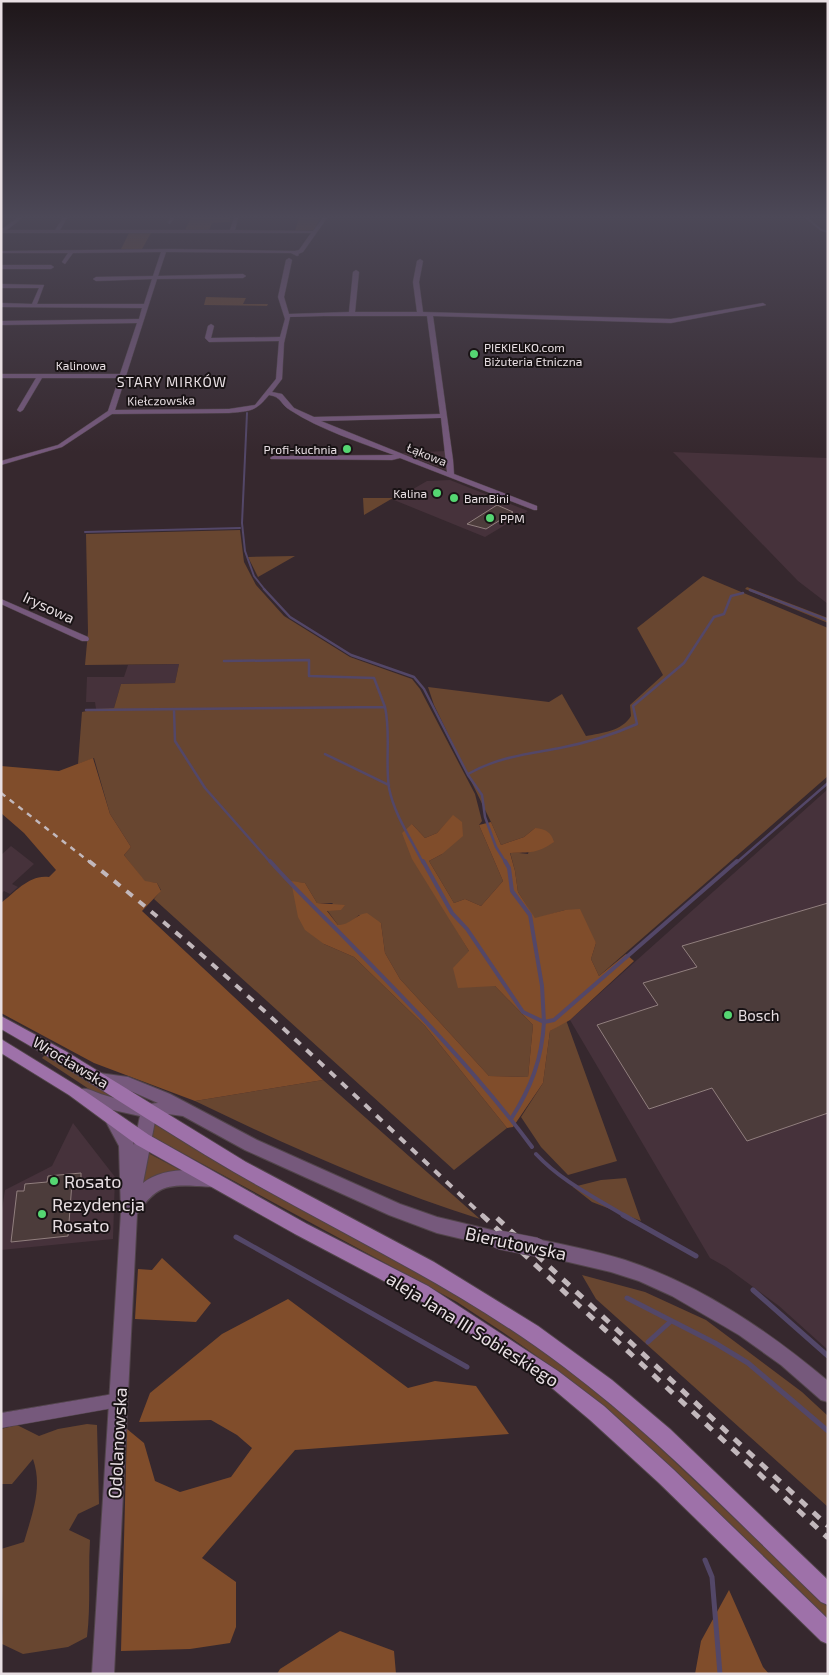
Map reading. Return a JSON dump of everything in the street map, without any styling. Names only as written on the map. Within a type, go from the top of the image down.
[{"type":"main road","name":"Wrocławska","points":[[1,1022],[99,1079],[142,1108]]},
{"type":"main road","name":"Wrocławska","points":[[1,1045],[74,1091],[143,1140]]},
{"type":"main road","name":"aleja Jana III Sobieskiego","points":[[142,1108],[228,1160],[455,1284],[517,1322],[607,1388],[640,1416],[828,1595]]},
{"type":"main road","name":"aleja Jana III Sobieskiego","points":[[143,1140],[300,1229],[422,1292],[552,1377],[597,1413],[652,1464],[828,1634]]},
{"type":"street","points":[[34,305],[38,296]]},
{"type":"street","points":[[111,412],[149,296]]},
{"type":"street","name":"Kiełczowska","points":[[1,463],[60,446],[111,412],[240,410],[257,406],[280,376],[282,338],[287,326],[287,316],[281,296]]},
{"type":"street","points":[[352,314],[354,296]]},
{"type":"street","points":[[418,296],[420,314]]},
{"type":"street","points":[[1,304],[146,306]]},
{"type":"street","points":[[287,316],[420,314],[671,321],[763,305]]},
{"type":"street","points":[[430,315],[433,349],[451,469],[448,474]]},
{"type":"street","points":[[1,323],[142,321]]},
{"type":"street","points":[[211,326],[208,338],[210,340],[282,338]]},
{"type":"street","name":"Kalinowa","points":[[1,376],[123,376]]},
{"type":"street","name":"Kalinowa","points":[[20,410],[40,376]]},
{"type":"street","name":"Łąkowa","points":[[268,394],[280,395],[287,405],[312,420],[534,508]]},
{"type":"street","name":"Łąkowa","points":[[312,420],[444,416]]},
{"type":"street","points":[[273,458],[392,458],[401,456]]},
{"type":"street","name":"Irysowa","points":[[1,601],[85,639]]},
{"type":"street","name":"Bierutowska","points":[[99,1079],[128,1083],[165,1098],[251,1145],[395,1210],[437,1225],[602,1261],[652,1278],[695,1297],[744,1326],[828,1393]]},
{"type":"street","name":"Wrocławska","points":[[74,1091],[104,1102],[142,1108]]},
{"type":"street","name":"Bierutowska","points":[[142,1108],[168,1108],[190,1112]]},
{"type":"street","name":"Odolanowska","points":[[129,1212],[143,1140],[142,1108]]},
{"type":"street","name":"Odolanowska","points":[[103,1674],[129,1212],[126,1146],[118,1123]]},
{"type":"street","points":[[129,1212],[147,1189],[160,1180],[181,1178],[214,1180]]},
{"type":"street","points":[[1,1422],[119,1400]]},
{"type":"shaded area","points":[[206,297],[246,298],[243,304],[268,304],[267,306],[204,305]]},
{"type":"shaded area","points":[[447,451],[448,471],[401,453]]},
{"type":"shaded area","points":[[673,452],[828,458],[828,604],[798,581]]},
{"type":"shaded area","points":[[450,480],[528,511],[485,537],[394,500],[427,481]]},
{"type":"shaded area","points":[[363,498],[393,498],[364,515]]},
{"type":"shaded area","points":[[240,530],[244,562],[256,585],[284,616],[350,657],[412,679],[420,689],[475,794],[482,821],[479,825],[503,881],[481,906],[465,899],[454,903],[429,861],[442,854],[453,816],[437,833],[425,838],[412,824],[453,924],[469,951],[495,986],[533,1025],[528,1077],[489,1076],[400,979],[385,953],[381,923],[359,915],[347,925],[338,925],[327,910],[333,903],[317,903],[305,883],[291,882],[324,944],[354,957],[425,1026],[507,1128],[454,1170],[154,899],[161,890],[157,883],[145,882],[124,855],[131,847],[110,814],[94,758],[78,764],[82,712],[114,708],[121,684],[175,683],[179,664],[85,665],[88,632],[86,534]]},
{"type":"shaded area","points":[[295,556],[258,577],[248,557]]},
{"type":"shaded area","points":[[703,576],[828,628],[828,776],[599,976],[591,959],[596,943],[565,910],[535,919],[518,892],[510,852],[528,854],[535,828],[524,837],[501,845],[434,705],[428,687],[549,702],[562,694],[586,736],[617,728],[631,716],[630,705],[663,675],[637,628]]},
{"type":"shaded area","points":[[747,587],[828,618],[828,623],[745,589]]},
{"type":"shaded area","points":[[179,664],[175,683],[121,684],[114,708],[96,709],[95,702],[86,702],[87,677],[124,677],[128,665]]},
{"type":"shaded area","points":[[93,758],[110,814],[131,847],[124,855],[145,881],[157,883],[161,891],[142,911],[323,1080],[195,1101],[94,1063],[1,1013],[1,903],[29,881],[35,878],[49,877],[56,870],[24,833],[1,813],[1,766],[59,771]]},
{"type":"shaded area","points":[[828,789],[828,1350],[779,1306],[726,1267],[710,1258],[570,1020]]},
{"type":"shaded area","points":[[453,815],[462,822],[463,836],[442,854],[429,861],[454,903],[465,899],[481,906],[503,881],[479,825],[491,822],[501,845],[524,837],[535,828],[542,829],[550,833],[554,842],[537,850],[510,853],[518,892],[535,918],[565,910],[580,909],[596,943],[591,959],[599,976],[626,954],[634,961],[570,1020],[550,1031],[543,1083],[513,1127],[507,1128],[425,1026],[354,957],[324,944],[305,930],[298,917],[291,881],[305,883],[317,903],[345,905],[341,910],[327,911],[338,925],[342,925],[367,913],[381,923],[385,953],[400,979],[489,1076],[528,1077],[533,1025],[495,986],[458,988],[453,968],[469,951],[412,859],[402,833],[412,824],[425,838],[437,833]]},
{"type":"shaded area","points":[[11,846],[34,864],[12,884],[18,887],[10,894],[4,891],[1,894],[1,855]]},
{"type":"shaded area","points":[[566,1020],[617,1161],[568,1175],[541,1147],[521,1117],[543,1083],[550,1031]]},
{"type":"shaded area","points":[[46,1054],[119,1100],[92,1091],[42,1058]]},
{"type":"shaded area","points":[[323,1080],[480,1219],[371,1180],[195,1101]]},
{"type":"shaded area","points":[[73,1123],[115,1177],[113,1239],[1,1250],[1,1216],[5,1190],[52,1166]]},
{"type":"shaded area","points":[[154,1123],[226,1168],[395,1259],[501,1321],[554,1358],[638,1427],[828,1607],[828,1619],[555,1369],[457,1302],[151,1136]]},
{"type":"shaded area","points":[[148,1153],[150,1154],[182,1171],[140,1188]]},
{"type":"shaded area","points":[[626,1178],[641,1221],[592,1202],[573,1187],[601,1180]]},
{"type":"shaded area","points":[[162,1258],[211,1303],[196,1322],[135,1319],[138,1269],[152,1270]]},
{"type":"shaded area","points":[[582,1275],[645,1292],[706,1320],[802,1392],[828,1416],[828,1507],[596,1299]]},
{"type":"shaded area","points":[[288,1299],[408,1388],[435,1381],[476,1386],[509,1434],[295,1450],[202,1558],[236,1582],[236,1627],[230,1643],[190,1649],[121,1651],[127,1429],[144,1443],[155,1481],[180,1492],[231,1477],[252,1448],[237,1435],[211,1420],[139,1422],[150,1393],[222,1334]]},
{"type":"shaded area","points":[[87,1424],[97,1425],[99,1504],[78,1514],[69,1530],[90,1540],[87,1637],[68,1647],[23,1654],[2,1644],[1,1549],[24,1542],[33,1511],[37,1480],[33,1459],[12,1484],[1,1484],[1,1429],[17,1425],[39,1436],[58,1429]]},
{"type":"shaded area","points":[[729,1590],[763,1667],[769,1674],[695,1674],[701,1641]]},
{"type":"shaded area","points":[[340,1631],[394,1651],[396,1674],[277,1674],[280,1669]]},
{"type":"building","name":"PPM","points":[[497,505],[513,512],[486,529],[467,524]]},
{"type":"building","name":"Bosch","points":[[828,903],[828,1113],[747,1141],[712,1088],[649,1109],[597,1025],[658,1005],[643,983],[697,967],[682,946]]},
{"type":"building","name":"Rezydencja Rosato","points":[[81,1173],[81,1181],[72,1182],[68,1236],[11,1242],[17,1191],[24,1191],[25,1184],[47,1182],[48,1176]]},
{"type":"waterway","points":[[247,413],[242,523],[245,551],[254,576],[265,590]]},
{"type":"waterway","points":[[85,532],[240,528]]},
{"type":"waterway","points":[[264,589],[290,617],[351,655],[414,677],[424,689],[468,775],[482,795],[485,817],[496,847],[506,863]]},
{"type":"waterway","points":[[750,590],[828,620]]},
{"type":"waterway","points":[[468,774],[502,760],[579,744],[637,724],[633,706],[684,663],[714,617],[724,614],[731,596],[743,593]]},
{"type":"waterway","points":[[224,661],[309,660],[309,676],[374,678],[385,707]]},
{"type":"waterway","points":[[86,710],[385,707]]},
{"type":"waterway","points":[[385,707],[388,727],[389,785]]},
{"type":"waterway","points":[[174,710],[175,741],[205,788],[271,863]]},
{"type":"waterway","points":[[325,754],[389,785]]},
{"type":"waterway","points":[[736,863],[828,783]]},
{"type":"waterway","points":[[389,785],[391,798],[399,817],[423,863]]},
{"type":"waterway","points":[[270,861],[464,1063],[532,1147]]},
{"type":"waterway","points":[[423,861],[452,913],[467,929],[523,1012],[544,1022]]},
{"type":"waterway","points":[[505,861],[509,868],[512,891],[530,915],[542,986],[544,1022]]},
{"type":"waterway","points":[[544,1022],[554,1020],[737,861]]},
{"type":"waterway","points":[[511,1119],[534,1073],[541,1048],[544,1022]]},
{"type":"waterway","points":[[536,1154],[567,1180],[625,1216]]},
{"type":"waterway","points":[[623,1215],[696,1256]]},
{"type":"waterway","points":[[236,1237],[467,1367]]},
{"type":"waterway","points":[[753,1290],[828,1356]]},
{"type":"waterway","points":[[627,1298],[715,1343],[748,1363],[828,1431]]},
{"type":"waterway","points":[[648,1342],[670,1322]]},
{"type":"waterway","points":[[705,1560],[712,1577],[720,1674]]},
{"type":"railway","points":[[1,793],[91,863]]},
{"type":"railway","points":[[89,861],[141,903],[241,990],[483,1216]]},
{"type":"railway","points":[[482,1215],[828,1538]]},
{"type":"railway","points":[[497,1218],[828,1526]]},
{"type":"place","name":"PIEKIELKO.com Biżuteria Etniczna","points":[[474,354]]},
{"type":"place","name":"Profi-kuchnia","points":[[347,449]]},
{"type":"place","name":"Kalina","points":[[437,493]]},
{"type":"place","name":"BamBini","points":[[454,498]]},
{"type":"place","name":"PPM","points":[[490,518]]},
{"type":"place","name":"Bosch","points":[[728,1015]]},
{"type":"place","name":"Rosato","points":[[54,1181]]},
{"type":"place","name":"Rezydencja Rosato","points":[[42,1214]]},
{"type":"district","name":"STARY MIRKÓW","points":[[172,381]]}]
